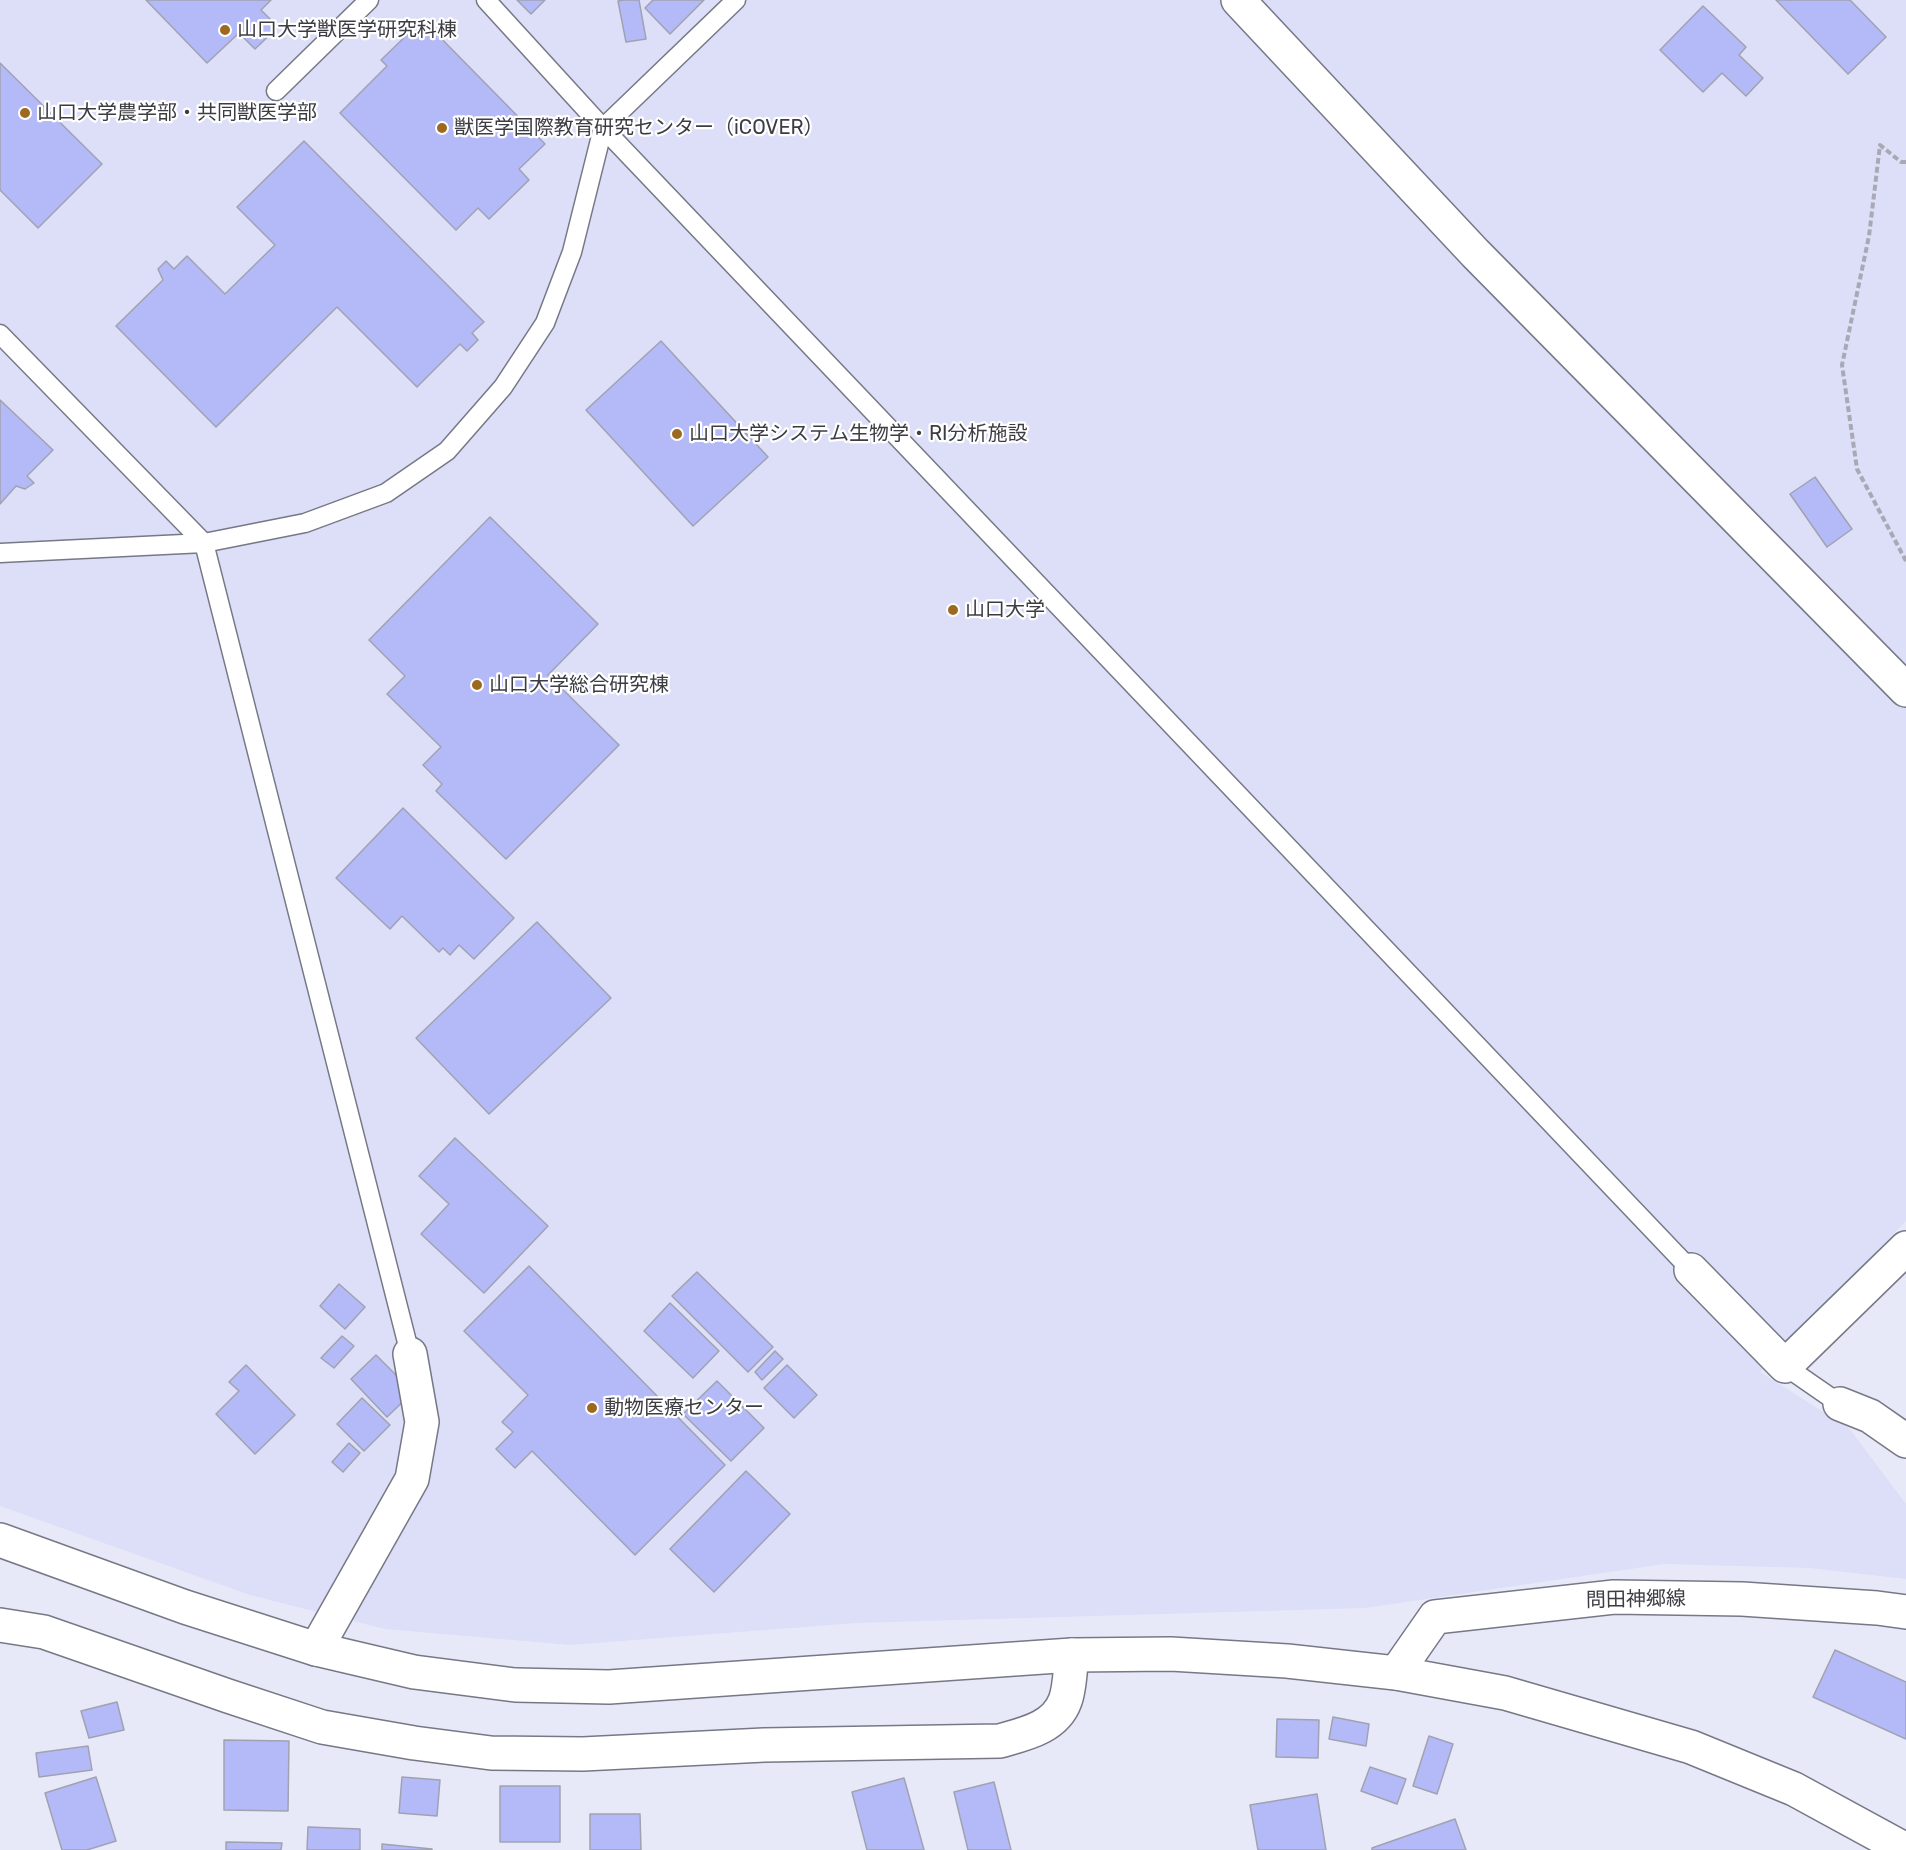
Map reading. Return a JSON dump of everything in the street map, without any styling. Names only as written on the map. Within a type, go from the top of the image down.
[{"type":"street","points":[[1238,0],[1475,254],[1906,690]]},
{"type":"street","points":[[1691,1270],[1785,1366],[1906,1248]]},
{"type":"street","points":[[316,1649],[412,1479],[422,1422],[410,1354]]},
{"type":"street","points":[[1840,1404],[1869,1416],[1906,1441]]},
{"type":"street","points":[[0,1540],[185,1607],[316,1649],[414,1672],[515,1685],[609,1687],[1072,1655],[1171,1654],[1396,1673],[1506,1693],[1691,1748],[1794,1789],[1906,1850]]},
{"type":"street","name":"問田神郷線","points":[[1396,1673],[1435,1617],[1614,1597],[1742,1599],[1906,1612]]},
{"type":"street","points":[[0,1625],[44,1632],[322,1727],[414,1743],[491,1753],[583,1754],[764,1745],[1000,1741],[1031,1732],[1051,1721],[1065,1702],[1072,1655]]},
{"type":"lane","points":[[276,91],[369,0]]},
{"type":"lane","points":[[486,0],[603,128],[1691,1270]]},
{"type":"lane","points":[[0,553],[204,543],[305,523],[387,493],[447,451],[503,387],[545,323],[572,252],[603,128],[736,0]]},
{"type":"lane","points":[[0,334],[204,543],[410,1354]]},
{"type":"lane","points":[[1785,1366],[1840,1404]]},
{"type":"path","points":[[1906,162],[1901,162],[1880,145],[1869,236],[1842,365],[1857,469],[1906,561]]},
{"type":"shaded area","name":"山口大学","points":[[0,0],[1906,0],[1906,1221],[1760,1372],[1849,1428],[1906,1504],[1906,1579],[1810,1568],[1664,1564],[1365,1608],[857,1623],[570,1645],[385,1629],[250,1595],[0,1506]]},
{"type":"building","name":"山口大学獣医学研究科棟","points":[[146,0],[271,0],[261,10],[278,27],[255,49],[239,33],[207,63]]},
{"type":"building","points":[[517,0],[545,0],[531,14]]},
{"type":"building","points":[[639,0],[646,39],[626,42],[618,1]]},
{"type":"building","points":[[653,0],[704,0],[670,34],[645,8]]},
{"type":"building","points":[[1776,0],[1850,0],[1886,37],[1848,74]]},
{"type":"building","points":[[1703,6],[1746,47],[1739,55],[1763,78],[1746,96],[1722,73],[1703,92],[1660,50]]},
{"type":"building","name":"獣医学国際教育研究センター（iCOVER）","points":[[428,25],[545,144],[519,169],[529,180],[489,219],[478,208],[456,230],[340,113],[387,66],[381,60],[411,31],[416,36]]},
{"type":"building","name":"山口大学農学部・共同獣医学部","points":[[0,63],[102,164],[38,228],[0,190]]},
{"type":"building","points":[[304,141],[484,322],[472,333],[478,340],[467,351],[460,344],[417,387],[337,307],[216,427],[116,326],[163,280],[158,269],[166,261],[174,269],[187,256],[225,294],[275,245],[237,207]]},
{"type":"building","name":"山口大学システム生物学・RI分析施設","points":[[661,341],[768,457],[693,526],[586,410]]},
{"type":"building","points":[[0,400],[53,450],[27,476],[34,483],[25,489],[16,486],[0,504]]},
{"type":"building","points":[[1815,477],[1852,529],[1827,547],[1790,494]]},
{"type":"building","name":"山口大学総合研究棟","points":[[490,517],[598,624],[548,675],[619,745],[506,859],[436,791],[442,784],[423,765],[441,747],[387,694],[405,676],[369,640]]},
{"type":"building","points":[[403,808],[514,918],[474,959],[459,945],[450,955],[443,948],[439,952],[402,916],[390,929],[336,878]]},
{"type":"building","points":[[537,922],[611,998],[489,1114],[416,1038]]},
{"type":"building","points":[[455,1138],[548,1226],[484,1293],[421,1234],[449,1204],[419,1176]]},
{"type":"building","name":"動物医療センター","points":[[529,1266],[725,1465],[635,1555],[532,1451],[515,1468],[496,1449],[513,1432],[502,1422],[528,1395],[464,1331]]},
{"type":"building","points":[[697,1272],[773,1347],[748,1372],[672,1296]]},
{"type":"building","points":[[339,1284],[365,1307],[345,1329],[320,1306]]},
{"type":"building","points":[[670,1303],[719,1351],[693,1378],[644,1331]]},
{"type":"building","points":[[342,1336],[354,1346],[334,1368],[321,1358]]},
{"type":"building","points":[[775,1351],[783,1359],[762,1380],[755,1372]]},
{"type":"building","points":[[376,1355],[413,1392],[387,1417],[351,1379]]},
{"type":"building","points":[[246,1365],[295,1415],[255,1454],[216,1414],[239,1391],[229,1382]]},
{"type":"building","points":[[787,1365],[817,1395],[794,1418],[764,1388]]},
{"type":"building","points":[[717,1381],[764,1428],[731,1461],[683,1414]]},
{"type":"building","points":[[362,1398],[390,1425],[364,1451],[337,1424]]},
{"type":"building","points":[[349,1443],[360,1453],[343,1472],[332,1462]]},
{"type":"building","points":[[746,1471],[790,1514],[714,1592],[670,1549]]},
{"type":"building","points":[[1835,1650],[1906,1682],[1906,1739],[1813,1697]]},
{"type":"building","points":[[117,1702],[124,1730],[89,1738],[81,1711]]},
{"type":"building","points":[[1333,1717],[1369,1724],[1366,1746],[1329,1739]]},
{"type":"building","points":[[1277,1719],[1319,1720],[1318,1758],[1276,1757]]},
{"type":"building","points":[[1429,1736],[1453,1744],[1437,1794],[1413,1786]]},
{"type":"building","points":[[224,1740],[289,1741],[288,1811],[224,1810]]},
{"type":"building","points":[[88,1746],[92,1770],[39,1777],[36,1753]]},
{"type":"building","points":[[1370,1767],[1406,1779],[1397,1804],[1361,1791]]},
{"type":"building","points":[[96,1777],[116,1841],[87,1850],[62,1850],[45,1793]]},
{"type":"building","points":[[402,1777],[440,1780],[437,1816],[399,1813]]},
{"type":"building","points":[[904,1778],[924,1850],[867,1850],[852,1792]]},
{"type":"building","points":[[994,1782],[1011,1850],[968,1850],[954,1792]]},
{"type":"building","points":[[500,1786],[560,1786],[560,1842],[500,1842]]},
{"type":"building","points":[[1317,1794],[1326,1850],[1258,1850],[1250,1805]]},
{"type":"building","points":[[590,1814],[640,1814],[641,1850],[590,1850]]},
{"type":"building","points":[[1455,1819],[1466,1850],[1372,1850],[1372,1848]]},
{"type":"building","points":[[308,1827],[360,1829],[360,1850],[307,1850]]},
{"type":"building","points":[[226,1842],[282,1843],[281,1850],[226,1850]]},
{"type":"building","points":[[382,1844],[432,1849],[432,1850],[382,1850]]},
{"type":"place","name":"山口大学獣医学研究科棟","points":[[225,30]]},
{"type":"place","name":"山口大学農学部・共同獣医学部","points":[[25,113]]},
{"type":"place","name":"獣医学国際教育研究センター（iCOVER）","points":[[442,128]]},
{"type":"place","name":"山口大学システム生物学・RI分析施設","points":[[677,434]]},
{"type":"place","name":"山口大学","points":[[953,610]]},
{"type":"place","name":"山口大学総合研究棟","points":[[477,685]]},
{"type":"place","name":"動物医療センター","points":[[592,1408]]}]
